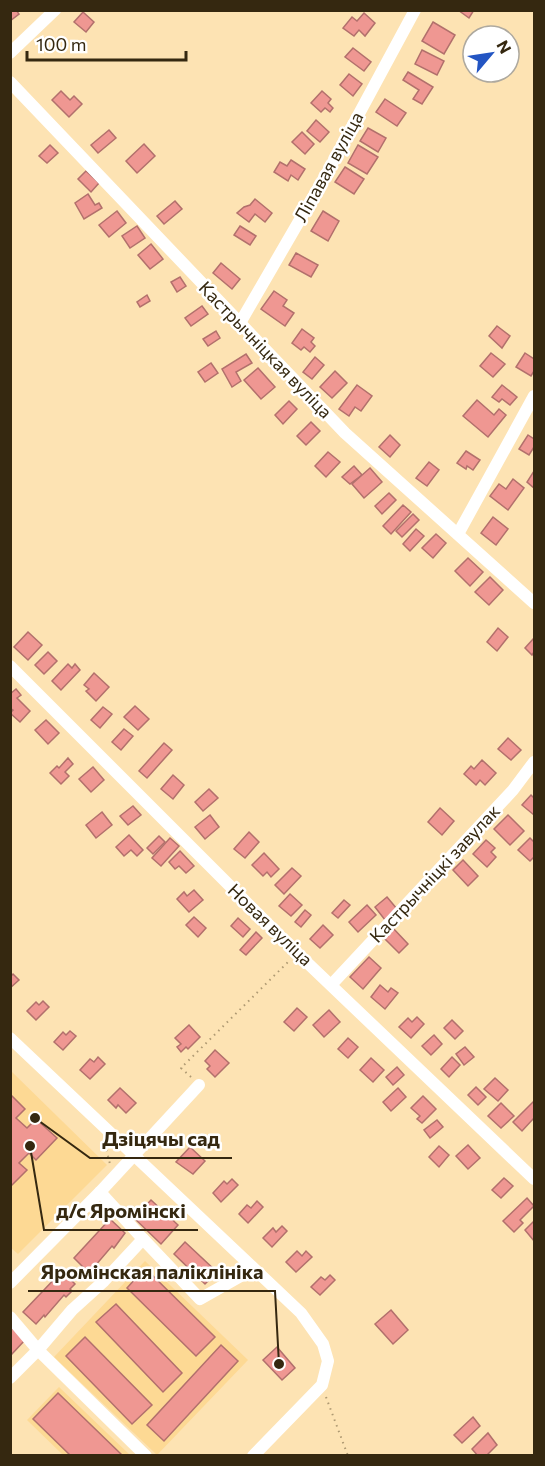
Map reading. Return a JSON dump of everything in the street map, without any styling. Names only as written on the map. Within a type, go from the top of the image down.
[{"type":"street","points":[[10,53],[55,10]]},
{"type":"street","name":"Ліпавая вуліца","points":[[240,323],[327,173],[415,10]]},
{"type":"street","name":"Кастрычніцкая вуліца","points":[[10,82],[345,433],[534,603]]},
{"type":"street","points":[[458,534],[534,396]]},
{"type":"street","name":"Новая вуліца","points":[[10,666],[297,953],[534,1179]]},
{"type":"street","name":"Кастрычніцкі завулак","points":[[332,984],[513,790],[534,762]]},
{"type":"street","points":[[10,1038],[301,1313],[323,1344],[328,1361],[322,1385],[253,1455]]},
{"type":"street","points":[[10,1283],[100,1192],[200,1085]]},
{"type":"street","points":[[100,1192],[200,1299],[253,1269]]},
{"type":"street","points":[[10,1378],[143,1239]]},
{"type":"street","points":[[10,1317],[38,1350],[146,1455]]},
{"type":"path","points":[[200,1085],[181,1068],[297,953]]},
{"type":"path","points":[[103,1139],[110,1161],[110,1180]]},
{"type":"path","points":[[322,1385],[348,1455]]},
{"type":"shaded area","points":[[10,1070],[107,1165],[18,1254],[10,1247]]},
{"type":"shaded area","points":[[145,1261],[248,1360],[157,1455],[54,1357]]},
{"type":"shaded area","points":[[59,1387],[130,1455],[63,1455],[27,1420]]},
{"type":"building","points":[[10,10],[16,10],[19,14],[10,21]]},
{"type":"building","points":[[458,10],[474,10],[469,18]]},
{"type":"building","points":[[83,12],[94,22],[86,32],[74,22]]},
{"type":"building","points":[[364,13],[375,23],[365,36],[359,30],[354,36],[343,28],[352,17],[357,21]]},
{"type":"building","points":[[433,22],[455,35],[444,54],[422,41]]},
{"type":"building","points":[[353,48],[371,62],[364,71],[345,57]]},
{"type":"building","points":[[422,50],[444,61],[437,75],[415,64]]},
{"type":"building","points":[[408,72],[433,87],[422,104],[413,99],[419,90],[403,80]]},
{"type":"building","points":[[349,74],[362,84],[353,96],[340,85]]},
{"type":"building","points":[[61,91],[70,100],[74,96],[82,104],[69,117],[52,100]]},
{"type":"building","points":[[322,91],[331,99],[328,103],[333,108],[330,112],[325,108],[321,112],[311,103]]},
{"type":"building","points":[[385,99],[406,113],[397,126],[376,112]]},
{"type":"building","points":[[316,120],[329,132],[320,142],[307,131]]},
{"type":"building","points":[[368,128],[386,138],[378,152],[360,141]]},
{"type":"building","points":[[109,130],[116,138],[98,153],[91,145]]},
{"type":"building","points":[[302,132],[314,144],[305,154],[292,142]]},
{"type":"building","points":[[144,144],[155,156],[137,173],[126,161]]},
{"type":"building","points":[[50,145],[58,153],[47,163],[39,156]]},
{"type":"building","points":[[358,145],[378,157],[367,174],[348,163]]},
{"type":"building","points":[[291,160],[305,169],[298,180],[291,175],[288,181],[274,172],[280,162],[287,166]]},
{"type":"building","points":[[345,167],[364,179],[354,194],[335,182]]},
{"type":"building","points":[[86,171],[99,183],[91,192],[78,179]]},
{"type":"building","points":[[88,194],[95,205],[99,203],[102,208],[84,219],[75,203]]},
{"type":"building","points":[[255,199],[272,213],[265,222],[255,214],[249,222],[237,213]]},
{"type":"building","points":[[175,201],[182,209],[164,224],[157,216]]},
{"type":"building","points":[[117,211],[126,223],[109,237],[99,225]]},
{"type":"building","points":[[323,211],[339,221],[328,241],[311,231]]},
{"type":"building","points":[[137,226],[145,238],[130,248],[122,236]]},
{"type":"building","points":[[240,226],[256,236],[250,245],[234,235]]},
{"type":"building","points":[[151,244],[163,259],[150,269],[138,255]]},
{"type":"building","points":[[296,253],[318,265],[311,277],[289,265]]},
{"type":"building","points":[[221,263],[240,279],[232,289],[213,273]]},
{"type":"building","points":[[180,277],[186,286],[177,292],[171,282]]},
{"type":"building","points":[[274,291],[287,300],[283,306],[294,313],[285,326],[261,309]]},
{"type":"building","points":[[147,295],[150,301],[140,307],[137,302]]},
{"type":"building","points":[[202,306],[208,314],[191,326],[185,318]]},
{"type":"building","points":[[497,326],[510,336],[502,348],[489,336]]},
{"type":"building","points":[[302,329],[314,338],[311,342],[315,346],[310,352],[304,347],[301,350],[292,343]]},
{"type":"building","points":[[216,331],[220,338],[208,346],[203,339]]},
{"type":"building","points":[[491,353],[505,364],[493,377],[480,366]]},
{"type":"building","points":[[525,353],[534,359],[534,371],[531,376],[516,367]]},
{"type":"building","points":[[246,354],[252,363],[236,372],[241,381],[232,387],[222,369]]},
{"type":"building","points":[[315,357],[324,365],[312,379],[303,372]]},
{"type":"building","points":[[211,363],[218,373],[205,382],[198,372]]},
{"type":"building","points":[[258,368],[275,387],[261,399],[244,380]]},
{"type":"building","points":[[335,371],[347,383],[332,398],[320,387]]},
{"type":"building","points":[[357,385],[372,396],[361,411],[355,407],[349,416],[339,409]]},
{"type":"building","points":[[502,385],[517,397],[510,405],[502,399],[499,402],[492,397]]},
{"type":"building","points":[[477,400],[494,415],[499,409],[506,415],[488,437],[463,416]]},
{"type":"building","points":[[289,401],[297,409],[283,424],[275,415]]},
{"type":"building","points":[[311,422],[320,431],[306,445],[297,436]]},
{"type":"building","points":[[390,435],[400,445],[390,457],[379,447]]},
{"type":"building","points":[[528,435],[534,439],[534,447],[529,455],[519,449]]},
{"type":"building","points":[[466,451],[480,460],[473,470],[467,466],[466,469],[457,463]]},
{"type":"building","points":[[328,452],[340,462],[326,477],[315,466]]},
{"type":"building","points":[[429,462],[439,470],[427,486],[416,478]]},
{"type":"building","points":[[354,466],[362,475],[350,484],[342,477]]},
{"type":"building","points":[[370,468],[382,482],[364,498],[352,484]]},
{"type":"building","points":[[534,471],[534,488],[527,482]]},
{"type":"building","points":[[513,479],[524,488],[508,510],[490,496],[499,484],[506,489]]},
{"type":"building","points":[[389,493],[396,500],[382,514],[375,506]]},
{"type":"building","points":[[403,505],[411,512],[391,534],[383,526]]},
{"type":"building","points":[[413,514],[419,520],[402,537],[396,531]]},
{"type":"building","points":[[493,517],[508,529],[496,545],[481,533]]},
{"type":"building","points":[[416,529],[424,536],[410,551],[403,544]]},
{"type":"building","points":[[436,534],[446,543],[433,558],[422,548]]},
{"type":"building","points":[[468,558],[483,572],[470,586],[455,571]]},
{"type":"building","points":[[490,577],[503,590],[489,605],[475,592]]},
{"type":"building","points":[[498,628],[508,637],[497,651],[487,642]]},
{"type":"building","points":[[28,632],[42,645],[28,660],[14,647]]},
{"type":"building","points":[[534,638],[534,652],[532,655],[525,648]]},
{"type":"building","points":[[48,652],[57,661],[44,674],[35,665]]},
{"type":"building","points":[[68,664],[72,668],[75,664],[80,670],[61,690],[52,681]]},
{"type":"building","points":[[94,673],[109,687],[96,701],[86,691],[89,689],[84,685]]},
{"type":"building","points":[[16,689],[21,695],[17,698],[30,711],[20,722],[10,713],[13,710],[10,708],[10,694]]},
{"type":"building","points":[[135,706],[149,719],[138,730],[124,717]]},
{"type":"building","points":[[103,707],[112,714],[100,728],[91,720]]},
{"type":"building","points":[[46,720],[59,733],[48,744],[35,730]]},
{"type":"building","points":[[124,729],[133,736],[121,750],[112,742]]},
{"type":"building","points":[[508,738],[521,750],[511,760],[498,749]]},
{"type":"building","points":[[164,743],[172,750],[147,778],[139,771]]},
{"type":"building","points":[[68,758],[73,764],[65,772],[69,776],[61,784],[50,773],[57,766],[59,768]]},
{"type":"building","points":[[482,760],[496,773],[485,785],[480,780],[476,785],[464,774],[471,766],[474,769]]},
{"type":"building","points":[[93,767],[104,780],[91,792],[79,779]]},
{"type":"building","points":[[173,775],[184,785],[173,799],[161,789]]},
{"type":"building","points":[[209,789],[218,798],[203,811],[195,802]]},
{"type":"building","points":[[531,795],[534,798],[534,815],[522,805]]},
{"type":"building","points":[[133,806],[141,815],[128,825],[120,816]]},
{"type":"building","points":[[440,808],[454,821],[442,835],[428,822]]},
{"type":"building","points":[[102,812],[112,825],[96,838],[86,825]]},
{"type":"building","points":[[210,815],[219,827],[205,839],[195,827]]},
{"type":"building","points":[[508,815],[524,831],[510,845],[494,829]]},
{"type":"building","points":[[249,832],[259,842],[245,858],[234,849]]},
{"type":"building","points":[[129,835],[143,850],[137,856],[131,850],[124,856],[116,847]]},
{"type":"building","points":[[159,836],[165,842],[153,854],[147,848]]},
{"type":"building","points":[[170,838],[179,846],[161,866],[152,858]]},
{"type":"building","points":[[530,838],[534,842],[534,857],[530,861],[518,850]]},
{"type":"building","points":[[486,840],[495,848],[491,852],[496,857],[487,867],[473,854]]},
{"type":"building","points":[[180,851],[194,866],[186,873],[179,866],[175,869],[169,862]]},
{"type":"building","points":[[264,853],[279,869],[271,877],[267,872],[263,876],[252,865]]},
{"type":"building","points":[[463,860],[478,876],[468,886],[453,870]]},
{"type":"building","points":[[292,868],[301,876],[284,894],[275,885]]},
{"type":"building","points":[[194,890],[203,900],[189,912],[177,899],[184,892],[187,896]]},
{"type":"building","points":[[290,894],[302,905],[291,916],[279,906]]},
{"type":"building","points":[[387,897],[397,909],[385,920],[375,907]]},
{"type":"building","points":[[344,900],[350,905],[338,918],[332,913]]},
{"type":"building","points":[[367,905],[376,915],[358,932],[349,922]]},
{"type":"building","points":[[305,910],[311,915],[301,927],[295,922]]},
{"type":"building","points":[[194,917],[206,928],[198,937],[186,925]]},
{"type":"building","points":[[238,918],[250,929],[243,937],[231,926]]},
{"type":"building","points":[[323,925],[333,935],[320,948],[310,939]]},
{"type":"building","points":[[392,927],[408,944],[399,953],[382,936]]},
{"type":"building","points":[[256,932],[262,938],[246,955],[240,950]]},
{"type":"building","points":[[369,957],[381,968],[363,989],[350,977]]},
{"type":"building","points":[[13,974],[19,980],[10,988],[10,977]]},
{"type":"building","points":[[380,985],[388,992],[391,988],[398,993],[385,1009],[371,997]]},
{"type":"building","points":[[43,1001],[49,1007],[36,1020],[27,1011],[36,1002],[39,1005]]},
{"type":"building","points":[[297,1008],[307,1017],[294,1031],[284,1022]]},
{"type":"building","points":[[329,1010],[340,1022],[324,1037],[313,1025]]},
{"type":"building","points":[[417,1017],[424,1024],[411,1038],[399,1027],[408,1018],[412,1022]]},
{"type":"building","points":[[452,1020],[463,1031],[455,1039],[444,1028]]},
{"type":"building","points":[[189,1025],[200,1037],[188,1049],[186,1047],[181,1052],[177,1047],[181,1044],[175,1038]]},
{"type":"building","points":[[70,1031],[76,1036],[63,1050],[54,1042],[63,1032],[66,1035]]},
{"type":"building","points":[[434,1035],[442,1044],[431,1055],[422,1046]]},
{"type":"building","points":[[348,1038],[358,1047],[348,1058],[338,1049]]},
{"type":"building","points":[[465,1047],[474,1057],[464,1065],[456,1054]]},
{"type":"building","points":[[215,1050],[229,1063],[215,1077],[207,1069],[210,1066],[205,1061]]},
{"type":"building","points":[[98,1057],[105,1064],[90,1079],[80,1070],[90,1059],[94,1062]]},
{"type":"building","points":[[452,1057],[460,1065],[449,1077],[441,1069]]},
{"type":"building","points":[[371,1058],[384,1070],[373,1082],[360,1070]]},
{"type":"building","points":[[397,1067],[404,1075],[393,1085],[386,1077]]},
{"type":"building","points":[[495,1078],[508,1090],[498,1101],[484,1089]]},
{"type":"building","points":[[476,1087],[486,1097],[478,1105],[468,1095]]},
{"type":"building","points":[[120,1088],[136,1103],[126,1113],[118,1105],[116,1108],[108,1100]]},
{"type":"building","points":[[398,1088],[406,1097],[391,1111],[383,1102]]},
{"type":"building","points":[[10,1094],[25,1109],[16,1118],[27,1128],[36,1119],[57,1138],[36,1160],[29,1153],[19,1163],[27,1170],[10,1187]]},
{"type":"building","points":[[423,1096],[436,1109],[422,1123],[417,1119],[420,1116],[411,1108]]},
{"type":"building","points":[[534,1101],[534,1118],[522,1131],[513,1122]]},
{"type":"building","points":[[501,1103],[514,1116],[501,1128],[488,1116]]},
{"type":"building","points":[[437,1120],[443,1127],[430,1138],[424,1130]]},
{"type":"building","points":[[468,1145],[480,1158],[468,1169],[456,1156]]},
{"type":"building","points":[[439,1146],[449,1155],[439,1167],[429,1157]]},
{"type":"building","points":[[190,1147],[205,1161],[193,1174],[176,1162]]},
{"type":"building","points":[[504,1178],[513,1186],[501,1198],[492,1190]]},
{"type":"building","points":[[232,1179],[238,1185],[221,1202],[213,1193],[224,1181],[227,1184]]},
{"type":"building","points":[[527,1198],[534,1206],[520,1220],[523,1223],[514,1232],[503,1221]]},
{"type":"building","points":[[151,1200],[178,1225],[161,1244],[134,1218]]},
{"type":"building","points":[[257,1201],[263,1207],[248,1223],[239,1214],[247,1205],[251,1208]]},
{"type":"building","points":[[110,1219],[125,1233],[114,1248],[112,1246],[88,1272],[74,1258]]},
{"type":"building","points":[[534,1221],[534,1241],[525,1230]]},
{"type":"building","points":[[282,1226],[287,1231],[272,1247],[263,1238],[273,1228],[276,1232]]},
{"type":"building","points":[[185,1242],[217,1272],[205,1284],[174,1254]]},
{"type":"building","points":[[297,1251],[302,1256],[306,1251],[312,1257],[296,1272],[286,1262]]},
{"type":"building","points":[[145,1268],[215,1337],[196,1356],[127,1288]]},
{"type":"building","points":[[62,1271],[75,1284],[70,1289],[72,1291],[66,1297],[64,1295],[36,1324],[23,1312]]},
{"type":"building","points":[[330,1275],[335,1280],[320,1295],[311,1287],[321,1277],[325,1280]]},
{"type":"building","points":[[116,1304],[182,1373],[163,1392],[96,1322]]},
{"type":"building","points":[[391,1310],[408,1330],[393,1344],[375,1324]]},
{"type":"building","points":[[10,1327],[25,1340],[10,1356]]},
{"type":"building","points":[[85,1337],[152,1405],[132,1424],[66,1356]]},
{"type":"building","points":[[221,1345],[238,1361],[164,1441],[147,1425]]},
{"type":"building","points":[[277,1347],[295,1368],[282,1380],[263,1360]]},
{"type":"building","points":[[58,1393],[123,1456],[71,1456],[33,1419]]},
{"type":"building","points":[[473,1417],[480,1426],[462,1443],[454,1435]]},
{"type":"building","points":[[488,1433],[497,1445],[486,1456],[478,1456],[472,1449]]},
{"type":"place","name":"Дзіцячы сад","points":[[35,1118]]},
{"type":"place","name":"д/с Яромінскі","points":[[30,1146]]},
{"type":"place","name":"Яромінская паліклініка","points":[[279,1364]]}]
